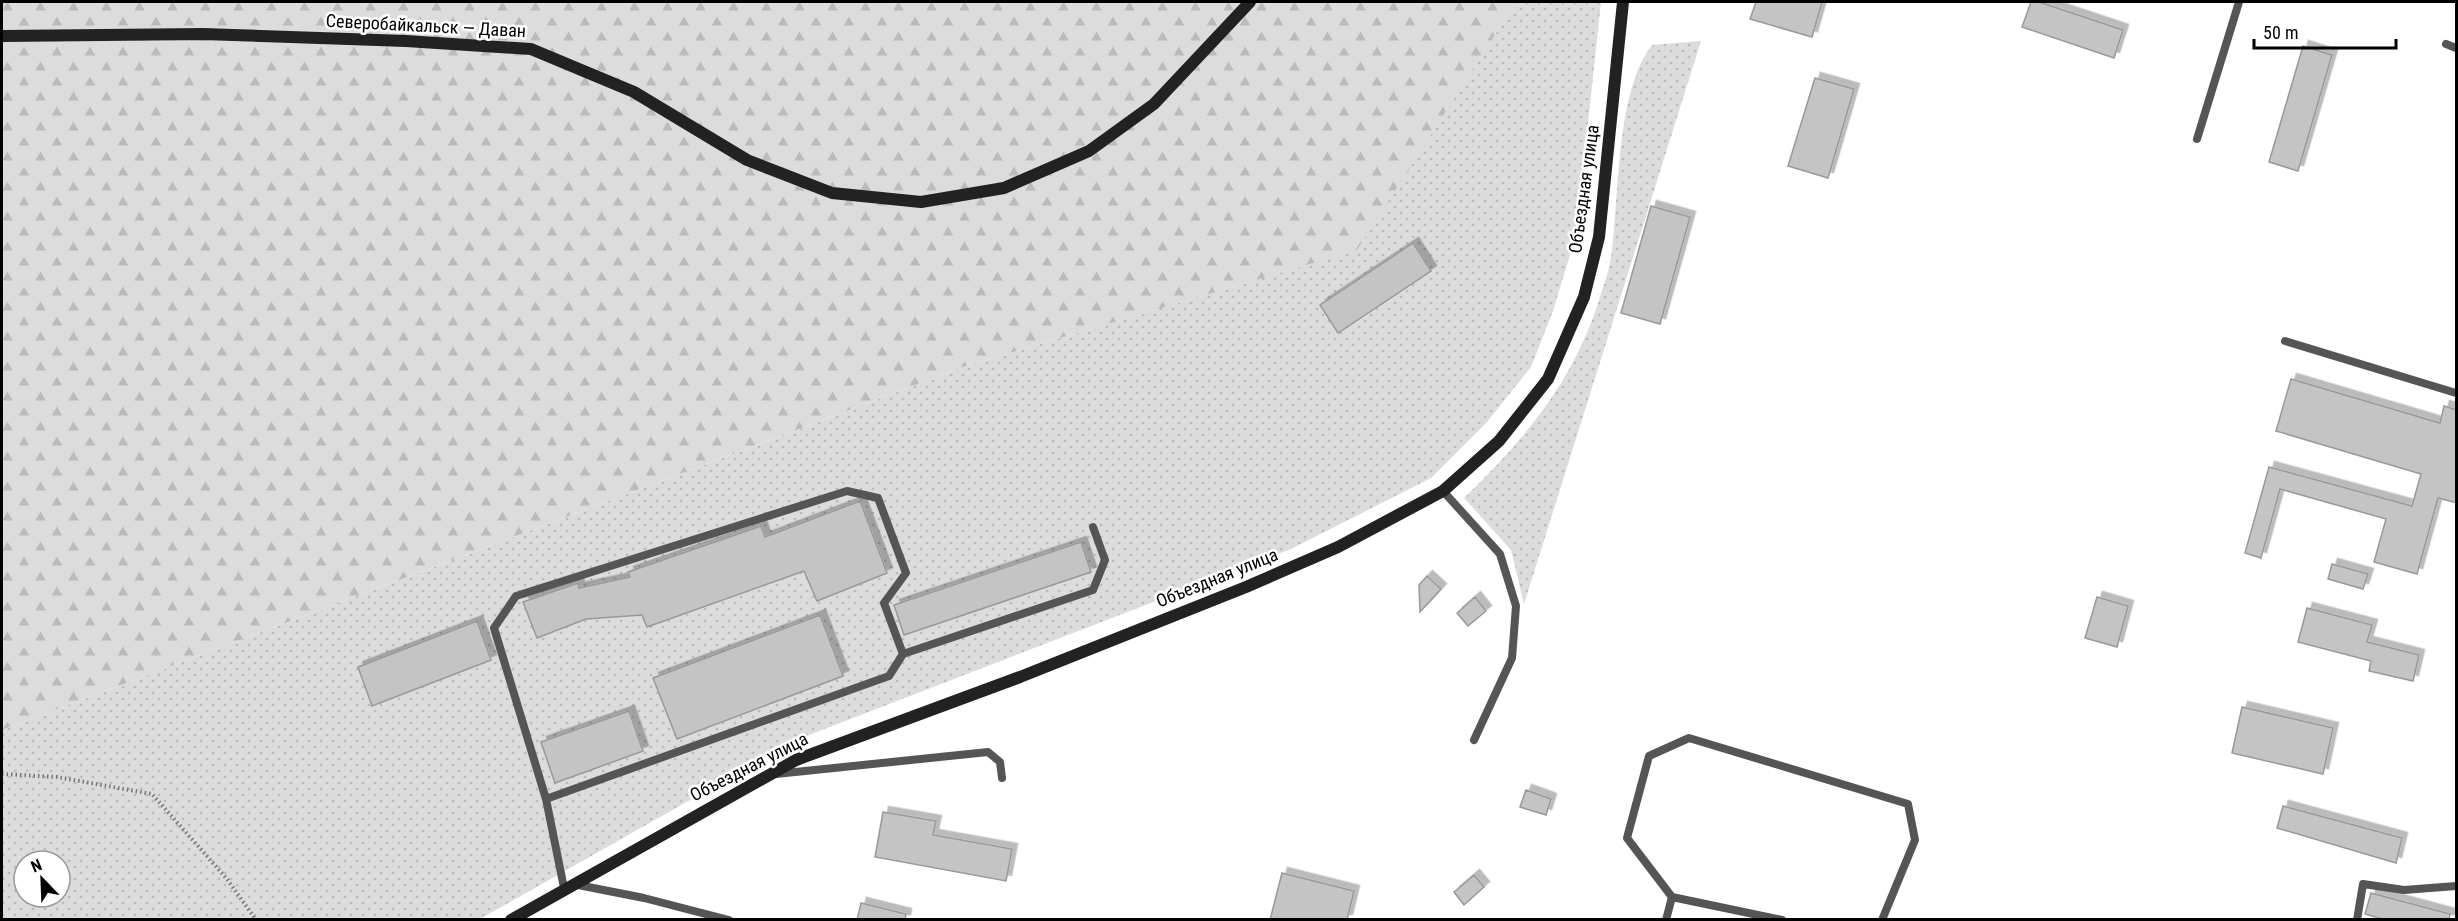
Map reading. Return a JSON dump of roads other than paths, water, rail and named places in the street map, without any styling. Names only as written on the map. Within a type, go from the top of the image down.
[{"type":"street","name":"Северобайкальск — Даван","points":[[2,36],[203,34],[406,41],[531,49],[634,92],[747,160],[832,193],[921,202],[1005,188],[1089,151],[1154,104],[1250,2]]},
{"type":"street","name":"Объездная улица","points":[[511,920],[796,760],[1020,677],[1246,586],[1338,547],[1443,491],[1499,441],[1548,379],[1584,297],[1599,237],[1623,2]]},
{"type":"lane","points":[[2197,139],[2239,2]]},
{"type":"lane","points":[[2446,44],[2457,48]]},
{"type":"lane","points":[[2285,341],[2457,393]]},
{"type":"lane","points":[[729,920],[644,898],[568,886],[546,798],[494,628],[516,596],[847,491],[878,498],[906,573],[884,603],[903,654]]},
{"type":"lane","points":[[1443,491],[1500,554],[1516,606],[1512,658],[1474,740]]},
{"type":"lane","points":[[546,798],[889,676],[903,654],[1093,590],[1105,560],[1093,527]]},
{"type":"lane","points":[[1782,920],[1672,897],[1627,838],[1649,756],[1689,738],[1908,804],[1915,840],[1882,920]]},
{"type":"lane","points":[[770,774],[988,752],[1000,762],[1002,778]]},
{"type":"lane","points":[[2357,920],[2363,884],[2404,890],[2457,886]]},
{"type":"lane","points":[[1666,920],[1672,897]]}]
